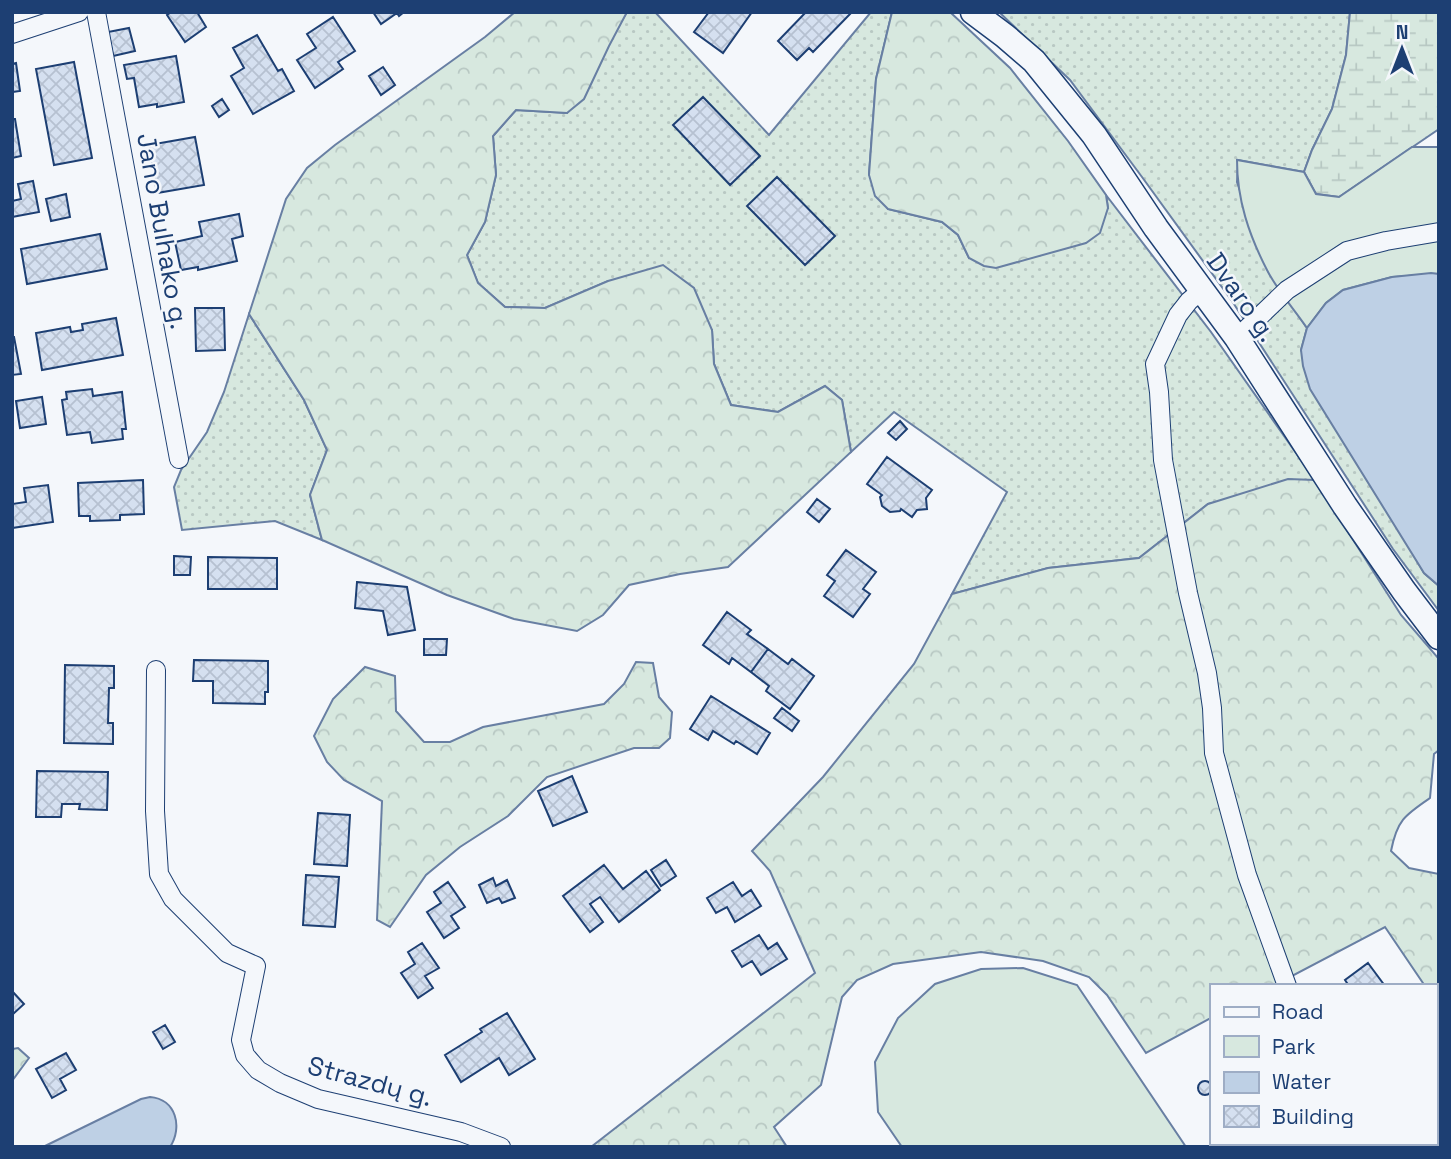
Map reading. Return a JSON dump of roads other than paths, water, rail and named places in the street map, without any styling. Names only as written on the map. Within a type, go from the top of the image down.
[{"type":"main road","name":"Dvaro g.","points":[[973,12],[1034,61],[1094,135],[1156,228],[1237,338],[1345,506],[1439,637]]},
{"type":"street","points":[[12,34],[79,12]]},
{"type":"street","name":"Jano Bulhako g.","points":[[96,12],[179,459]]},
{"type":"street","points":[[1237,338],[1287,290],[1347,251],[1439,232]]},
{"type":"street","points":[[1202,290],[1189,300],[1178,315],[1155,363],[1163,460],[1188,593],[1208,673],[1214,753],[1247,875],[1286,984]]},
{"type":"street","name":"Strazdų g.","points":[[156,670],[155,811],[159,874],[173,899],[227,953],[256,966],[241,1040],[245,1055],[258,1070],[280,1083],[318,1099],[461,1132],[501,1147]]},
{"type":"water","points":[[1439,274],[1439,586],[1424,573],[1310,389],[1301,350],[1307,328],[1326,303],[1343,290],[1392,277]]},
{"type":"water","points":[[150,1097],[166,1103],[175,1115],[176,1131],[170,1147],[43,1147],[141,1099]]}]
